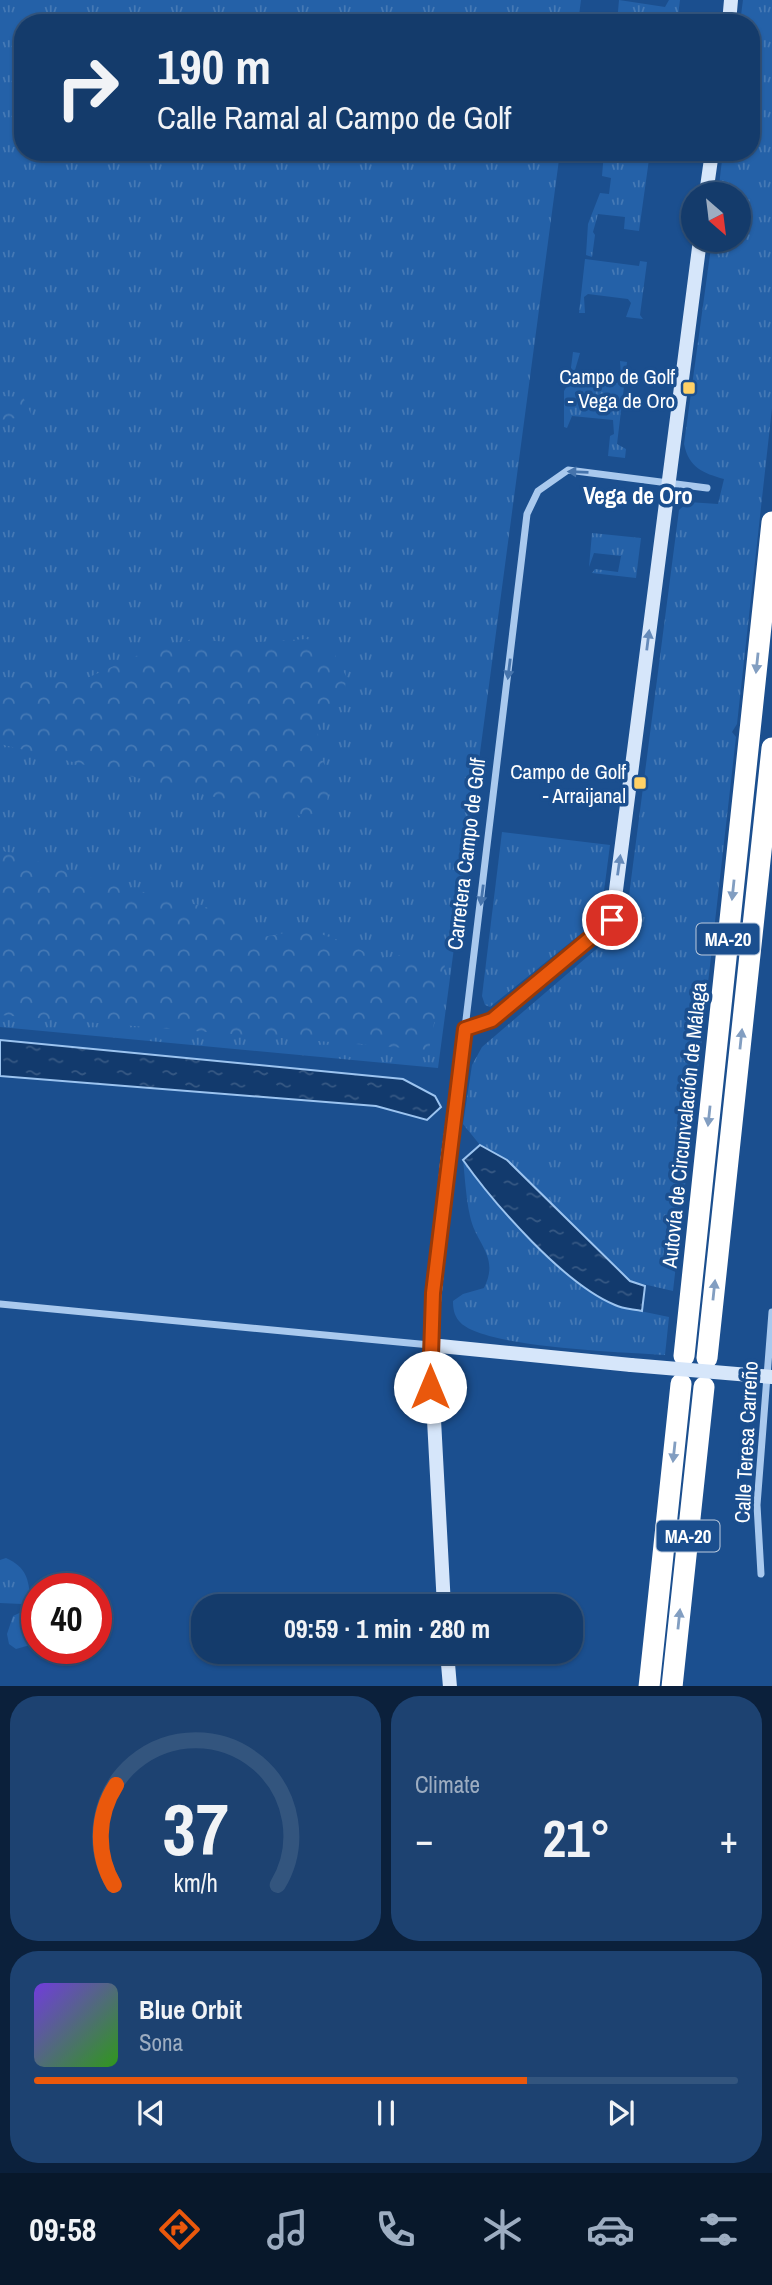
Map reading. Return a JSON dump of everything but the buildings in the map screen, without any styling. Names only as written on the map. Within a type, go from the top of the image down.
[{"type":"highway","name":"Autovía de Circunvalación de Málaga","points":[[684,1356],[772,522]]},
{"type":"highway","name":"MA-20","points":[[707,1358],[772,748]]},
{"type":"highway","name":"MA-20","points":[[649,1686],[681,1384]]},
{"type":"highway","name":"MA-20","points":[[672,1686],[704,1387]]},
{"type":"street","points":[[708,182],[711,161]]},
{"type":"street","points":[[465,1029],[492,1020],[612,920],[699,252]]},
{"type":"street","name":"Carretera Campo de Golf","points":[[443,1594],[430,1387],[430,1345],[447,1163],[527,514],[538,491],[568,470],[670,481],[707,488]]},
{"type":"street","points":[[0,1304],[772,1377]]},
{"type":"street","name":"Calle Teresa Carreño","points":[[761,1574],[757,1505],[772,1315]]},
{"type":"street","points":[[763,1437],[772,1438]]},
{"type":"street","points":[[448,1664],[450,1686]]},
{"type":"green space","points":[[0,0],[581,0],[579,14],[14,14],[14,161],[559,161],[438,1068],[0,1027]]},
{"type":"green space","points":[[619,0],[665,7],[669,0],[680,0],[678,14],[618,14]]},
{"type":"green space","points":[[743,0],[772,0],[772,408],[737,724],[732,732],[736,737],[673,1291],[630,1281],[507,1160],[480,1145],[463,1124],[472,1065],[482,1047],[601,945],[616,929],[627,911],[679,510],[688,502],[718,504],[724,479],[693,464],[684,444],[710,252],[751,252],[751,182],[719,182],[722,161],[760,161],[760,14],[741,14]]},
{"type":"green space","points":[[603,161],[649,161],[639,231],[624,229],[625,217],[598,214],[593,232],[595,235],[592,257],[586,255],[588,224],[600,193],[609,194],[611,178],[602,176]]},
{"type":"green space","points":[[585,259],[639,266],[640,261],[647,262],[640,315],[643,319],[626,317],[631,303],[628,299],[588,294],[584,297],[585,313],[579,313]]},
{"type":"green space","points":[[573,352],[580,353],[575,370],[578,379],[617,383],[621,375],[620,361],[627,362],[617,444],[626,449],[625,458],[608,456],[610,436],[614,434],[613,420],[572,416],[567,428],[564,427],[564,391],[569,383]]},
{"type":"green space","points":[[0,396],[23,397],[32,416],[0,420]]},
{"type":"green space","points":[[592,533],[641,538],[636,578],[592,573],[595,569],[618,572],[621,556],[594,553],[589,567]]},
{"type":"green space","points":[[192,639],[241,643],[307,639],[335,655],[346,676],[344,701],[317,724],[320,754],[329,776],[326,822],[311,824],[280,803],[243,804],[0,744],[0,677],[76,683],[136,656]]},
{"type":"green space","points":[[502,832],[610,845],[598,920],[490,1007],[485,1005],[482,996]]},
{"type":"green space","points":[[0,850],[119,886],[230,913],[263,937],[306,929],[350,944],[377,959],[409,954],[445,965],[429,1050],[0,1015]]},
{"type":"green space","points":[[463,1160],[478,1181],[529,1237],[616,1306],[669,1317],[665,1355],[523,1343],[472,1330],[459,1321],[453,1301],[463,1294],[484,1288],[489,1267],[470,1216]]},
{"type":"green space","points":[[6,1558],[18,1565],[24,1573],[21,1573],[21,1604],[0,1603],[0,1560]]},
{"type":"green space","points":[[21,1612],[21,1648],[16,1649],[9,1644],[7,1634],[13,1616]]},
{"type":"water","points":[[0,1040],[403,1079],[435,1096],[441,1107],[427,1120],[376,1106],[0,1076]]},
{"type":"water","points":[[480,1145],[507,1160],[630,1281],[645,1286],[642,1311],[618,1306],[595,1295],[532,1242],[493,1199],[463,1160]]},
{"type":"place","name":"Campo de Golf - Vega de Oro","points":[[689,388]]},
{"type":"place","name":"Campo de Golf - Arraijanal","points":[[640,783]]},
{"type":"district","name":"Vega de Oro","points":[[638,495]]},
{"type":"route","points":[[430,1387],[433,1293],[465,1029],[492,1020],[612,920]]}]
